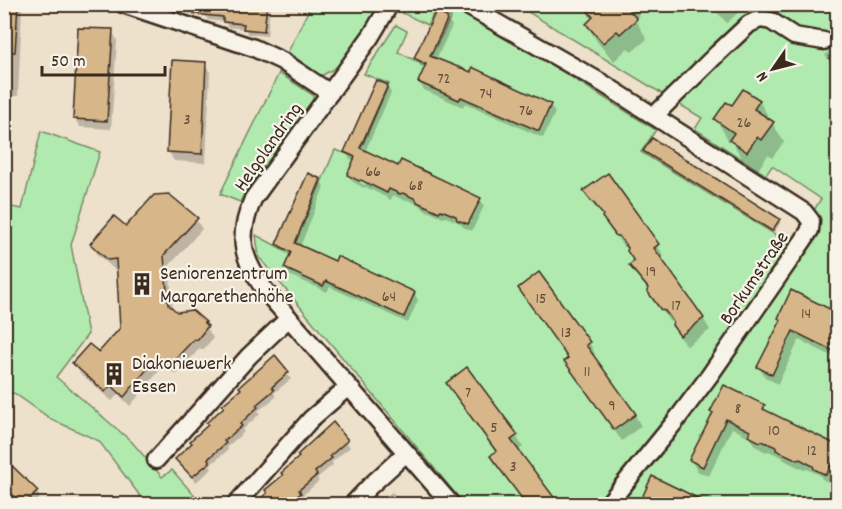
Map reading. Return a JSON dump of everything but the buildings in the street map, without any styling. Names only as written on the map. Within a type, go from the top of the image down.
[{"type":"street","points":[[123,4],[254,48],[282,61],[330,93]]},
{"type":"street","name":"Helgolandring","points":[[390,4],[371,36],[253,199],[244,224],[243,242],[247,261],[254,276],[267,293],[405,454],[451,504]]},
{"type":"street","name":"Borkumstraße","points":[[464,4],[604,84],[804,212],[811,221],[810,230],[750,319],[674,423],[608,504]]},
{"type":"street","points":[[654,116],[749,24],[760,19],[771,21],[794,36],[824,41]]},
{"type":"street","points":[[156,460],[249,356],[289,318]]},
{"type":"street","points":[[236,504],[311,419],[348,387]]},
{"type":"street","points":[[353,504],[405,454]]},
{"type":"green space","points":[[445,4],[515,42],[656,130],[641,152],[792,245],[821,199],[772,166],[766,175],[695,129],[702,118],[528,12],[531,4],[837,5],[837,498],[832,504],[464,504],[259,257],[256,235],[286,251],[296,241],[335,150],[354,156],[363,144],[389,84],[364,74],[396,25],[407,31],[398,52],[424,65],[432,54],[451,17],[435,9],[428,25],[402,13],[406,5]]},
{"type":"green space","points":[[311,5],[380,5],[344,63],[321,76],[288,52]]},
{"type":"green space","points":[[279,73],[313,95],[313,104],[247,189],[240,202],[220,194]]},
{"type":"green space","points":[[41,131],[100,152],[71,245],[88,334],[56,377],[131,441],[162,477],[172,470],[202,504],[146,504],[99,441],[51,419],[14,393],[5,393],[5,206],[22,209]]},
{"type":"place","name":"Seniorenzentrum Margarethenhöhe","points":[[142,284]]},
{"type":"place","name":"Diakoniewerk Essen","points":[[114,374]]}]
